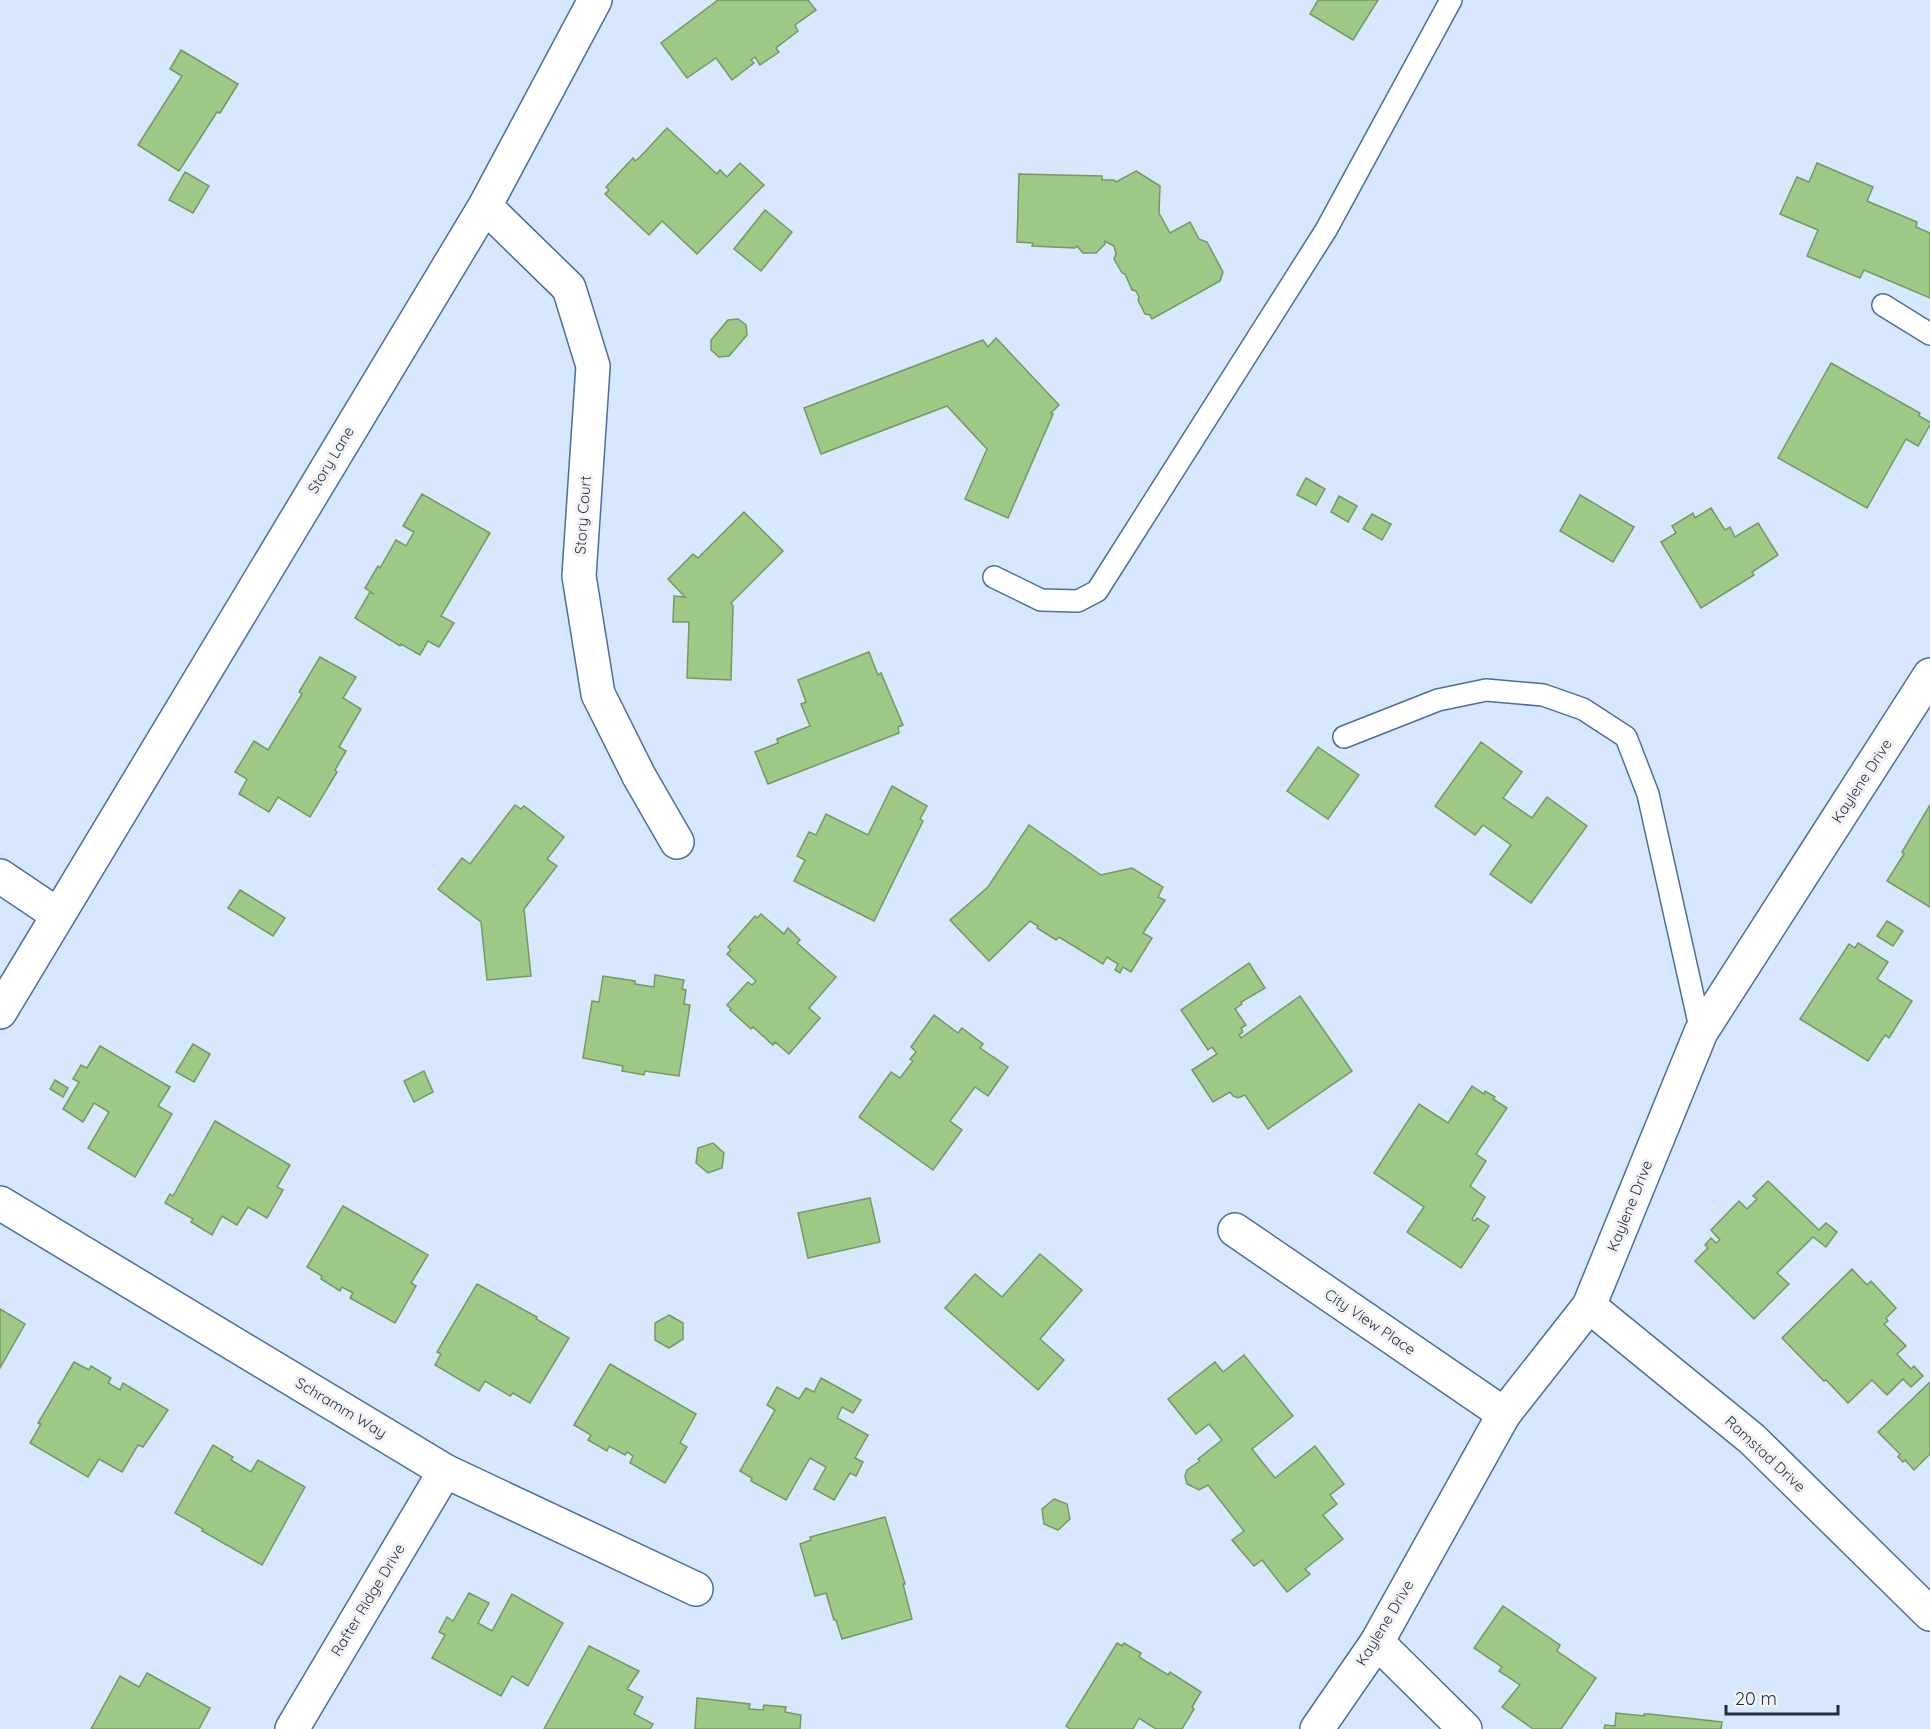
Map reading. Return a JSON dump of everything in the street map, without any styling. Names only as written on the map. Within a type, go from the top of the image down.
[{"type":"street","name":"Story Lane","points":[[0,1012],[485,206],[595,0]]},
{"type":"street","name":"Story Court","points":[[485,206],[569,288],[593,366],[579,576],[598,694],[639,776],[677,842]]},
{"type":"street","name":"Kaylene Drive","points":[[1317,1729],[1377,1642],[1504,1414],[1589,1306],[1701,1032],[1930,675]]},
{"type":"street","points":[[0,876],[58,915]]},
{"type":"street","name":"Schramm Way","points":[[0,1203],[445,1471],[696,1589]]},
{"type":"street","name":"City View Place","points":[[1235,1230],[1504,1414]]},
{"type":"street","name":"Ramstad Drive","points":[[1589,1306],[1752,1439],[1930,1614]]},
{"type":"street","name":"Rafter Ridge Drive","points":[[292,1729],[445,1471]]},
{"type":"street","points":[[1377,1642],[1465,1729]]},
{"type":"lane","points":[[994,577],[1041,600],[1078,601],[1097,591],[1326,230],[1451,0]]},
{"type":"lane","points":[[1883,305],[1930,334]]},
{"type":"lane","points":[[1344,737],[1438,700],[1486,690],[1543,695],[1583,709],[1626,737],[1648,794],[1701,1032]]},
{"type":"building","points":[[718,0],[808,0],[816,10],[795,25],[798,31],[776,48],[779,52],[760,65],[755,57],[751,60],[754,63],[732,80],[716,58],[687,78],[661,43]]},
{"type":"building","points":[[1318,0],[1378,0],[1353,40],[1310,14]]},
{"type":"building","points":[[181,50],[238,84],[179,171],[138,145],[182,76],[170,69]]},
{"type":"building","points":[[667,128],[717,174],[720,170],[727,177],[740,163],[764,185],[697,254],[662,221],[649,235],[605,194],[609,190],[606,187],[633,158],[635,161],[640,157]]},
{"type":"building","points":[[1817,163],[1873,187],[1867,201],[1917,222],[1916,227],[1930,233],[1930,298],[1864,270],[1860,278],[1807,256],[1818,230],[1780,214],[1797,177],[1809,182]]},
{"type":"building","points":[[1136,171],[1160,186],[1159,213],[1170,233],[1190,222],[1199,239],[1207,242],[1223,272],[1220,281],[1152,319],[1150,315],[1145,314],[1136,291],[1132,290],[1125,274],[1122,273],[1114,259],[1116,254],[1114,246],[1105,241],[1096,253],[1083,253],[1077,246],[1075,248],[1032,246],[1033,243],[1017,242],[1019,174],[1102,176],[1102,180],[1116,182]]},
{"type":"building","points":[[185,172],[209,186],[193,213],[169,200]]},
{"type":"building","points":[[765,210],[792,232],[761,271],[734,249]]},
{"type":"building","points":[[738,319],[746,325],[747,335],[729,356],[719,357],[711,350],[711,340],[728,320]]},
{"type":"building","points":[[996,338],[1059,405],[1051,413],[1053,414],[1008,518],[965,499],[987,449],[947,406],[821,454],[804,408],[983,340],[988,347]]},
{"type":"building","points":[[1831,363],[1920,413],[1919,416],[1930,422],[1918,446],[1906,439],[1867,508],[1778,458]]},
{"type":"building","points":[[1306,478],[1325,489],[1316,505],[1297,495]]},
{"type":"building","points":[[422,494],[490,533],[441,616],[454,623],[439,647],[428,641],[420,655],[401,644],[400,646],[355,618],[370,592],[374,594],[365,588],[378,566],[380,568],[396,540],[406,546],[414,532],[403,526]]},
{"type":"building","points":[[1580,495],[1634,527],[1613,562],[1560,531]]},
{"type":"building","points":[[1339,496],[1357,506],[1348,522],[1331,512]]},
{"type":"building","points":[[1711,508],[1725,530],[1730,527],[1735,537],[1758,523],[1778,555],[1752,572],[1754,575],[1701,608],[1661,542],[1676,533],[1672,526],[1693,513],[1695,518]]},
{"type":"building","points":[[744,512],[783,551],[731,603],[733,606],[731,680],[687,678],[689,622],[673,622],[674,596],[685,597],[668,579],[693,554],[698,558]]},
{"type":"building","points":[[1372,514],[1391,524],[1382,540],[1363,529]]},
{"type":"building","points":[[869,652],[878,675],[881,673],[903,725],[898,727],[899,733],[768,784],[755,752],[778,743],[777,739],[810,726],[801,704],[806,702],[798,680]]},
{"type":"building","points":[[320,657],[356,677],[343,698],[361,709],[339,747],[346,751],[335,770],[337,772],[310,817],[278,797],[269,812],[239,794],[247,779],[235,772],[254,741],[268,750],[302,694],[299,692]]},
{"type":"building","points":[[1481,742],[1522,772],[1503,798],[1532,818],[1547,797],[1587,826],[1531,903],[1490,874],[1511,845],[1483,825],[1475,835],[1435,806]]},
{"type":"building","points":[[1318,747],[1359,775],[1328,819],[1287,791]]},
{"type":"building","points":[[892,786],[927,806],[920,819],[923,821],[874,921],[794,881],[805,860],[797,856],[809,832],[816,835],[826,814],[868,835]]},
{"type":"building","points":[[515,805],[521,809],[524,806],[564,837],[547,859],[557,866],[524,909],[531,976],[487,980],[481,922],[438,889],[462,858],[470,864]]},
{"type":"building","points":[[1930,805],[1930,907],[1887,881]]},
{"type":"building","points":[[1029,825],[1101,875],[1132,868],[1163,887],[1158,897],[1165,900],[1143,933],[1152,938],[1131,972],[1123,967],[1120,973],[1115,970],[1118,964],[1107,957],[1103,964],[1059,937],[1056,940],[1030,921],[989,961],[950,920],[988,887]]},
{"type":"building","points":[[240,890],[285,918],[273,936],[228,908]]},
{"type":"building","points":[[761,914],[784,934],[788,928],[800,940],[797,943],[836,977],[809,1008],[820,1018],[789,1054],[775,1042],[773,1045],[753,1027],[751,1029],[727,1005],[748,982],[752,985],[756,981],[727,954],[731,950],[728,947],[755,916],[757,918]]},
{"type":"building","points":[[1887,921],[1903,931],[1893,946],[1877,936]]},
{"type":"building","points":[[1858,943],[1888,962],[1877,979],[1912,1001],[1889,1038],[1885,1035],[1868,1061],[1800,1019],[1849,944],[1855,948]]},
{"type":"building","points":[[1249,963],[1265,988],[1241,1002],[1242,1004],[1235,1009],[1246,1025],[1241,1028],[1243,1032],[1239,1035],[1241,1038],[1300,996],[1352,1071],[1268,1129],[1245,1095],[1238,1098],[1230,1092],[1213,1102],[1192,1070],[1217,1054],[1212,1047],[1208,1050],[1181,1010]]},
{"type":"building","points":[[655,975],[684,980],[682,989],[686,990],[684,1004],[690,1005],[679,1076],[645,1071],[644,1075],[622,1071],[623,1066],[583,1058],[592,1001],[599,1002],[603,976],[635,981],[635,984],[654,987]]},
{"type":"building","points":[[934,1015],[958,1033],[962,1028],[983,1044],[980,1048],[1008,1067],[988,1096],[975,1087],[950,1121],[962,1130],[933,1170],[859,1117],[891,1072],[900,1078],[913,1061],[910,1059],[916,1052],[911,1047]]},
{"type":"building","points":[[193,1044],[210,1054],[194,1082],[176,1072]]},
{"type":"building","points":[[100,1046],[170,1087],[158,1106],[172,1114],[135,1177],[88,1148],[109,1112],[94,1103],[83,1122],[63,1109],[79,1082],[73,1079],[81,1065],[87,1068]]},
{"type":"building","points":[[424,1071],[433,1092],[414,1102],[404,1081]]},
{"type":"building","points":[[55,1080],[68,1088],[63,1097],[50,1089]]},
{"type":"building","points":[[1472,1086],[1484,1094],[1485,1091],[1495,1097],[1493,1099],[1507,1108],[1476,1154],[1486,1161],[1470,1186],[1485,1197],[1472,1219],[1475,1221],[1477,1218],[1489,1226],[1461,1268],[1407,1232],[1424,1207],[1374,1173],[1419,1104],[1448,1123]]},
{"type":"building","points":[[215,1121],[290,1165],[277,1187],[283,1190],[267,1218],[248,1207],[237,1225],[222,1216],[212,1235],[191,1222],[193,1219],[165,1203],[170,1194],[173,1196]]},
{"type":"building","points":[[713,1143],[724,1153],[722,1168],[708,1173],[696,1163],[698,1148]]},
{"type":"building","points":[[1768,1181],[1819,1230],[1826,1223],[1837,1232],[1826,1247],[1813,1237],[1777,1273],[1789,1284],[1754,1319],[1695,1261],[1708,1248],[1705,1245],[1711,1238],[1716,1243],[1720,1240],[1711,1230],[1739,1201],[1747,1209],[1757,1199],[1753,1196]]},
{"type":"building","points":[[870,1198],[880,1242],[808,1258],[798,1213]]},
{"type":"building","points":[[343,1206],[428,1255],[411,1283],[416,1286],[395,1323],[350,1298],[353,1293],[342,1287],[340,1291],[307,1267]]},
{"type":"building","points":[[1040,1254],[1082,1290],[1040,1339],[1064,1360],[1038,1390],[945,1308],[975,1274],[1002,1297]]},
{"type":"building","points":[[1852,1269],[1867,1285],[1871,1281],[1896,1308],[1886,1318],[1888,1321],[1884,1324],[1906,1346],[1897,1354],[1911,1369],[1914,1366],[1923,1376],[1911,1387],[1903,1379],[1887,1395],[1872,1380],[1848,1403],[1782,1338]]},
{"type":"building","points":[[477,1284],[537,1317],[536,1319],[569,1338],[530,1403],[513,1393],[510,1396],[485,1381],[479,1391],[435,1365],[441,1354],[437,1352]]},
{"type":"building","points":[[0,1309],[25,1324],[0,1368]]},
{"type":"building","points":[[669,1315],[683,1323],[683,1339],[669,1348],[655,1340],[655,1323]]},
{"type":"building","points":[[1244,1355],[1293,1416],[1252,1449],[1275,1478],[1315,1446],[1344,1484],[1330,1495],[1337,1504],[1323,1515],[1343,1539],[1305,1569],[1310,1574],[1287,1592],[1262,1560],[1254,1566],[1232,1540],[1244,1531],[1208,1485],[1199,1490],[1187,1484],[1185,1476],[1187,1470],[1222,1440],[1209,1424],[1196,1434],[1168,1399],[1215,1362],[1223,1372]]},
{"type":"building","points":[[74,1362],[89,1370],[91,1366],[111,1378],[108,1383],[120,1390],[123,1383],[168,1410],[143,1447],[138,1445],[122,1472],[99,1459],[88,1477],[30,1443],[41,1424],[38,1423]]},
{"type":"building","points":[[610,1364],[696,1414],[680,1443],[687,1447],[665,1483],[630,1463],[633,1456],[627,1452],[625,1455],[609,1446],[607,1451],[588,1440],[591,1435],[574,1425]]},
{"type":"building","points":[[821,1378],[861,1400],[853,1413],[842,1407],[837,1418],[868,1435],[855,1458],[863,1462],[856,1476],[850,1473],[834,1500],[814,1489],[826,1467],[810,1458],[786,1500],[751,1481],[752,1478],[740,1471],[775,1410],[767,1405],[777,1387],[799,1399],[806,1388],[814,1392]]},
{"type":"building","points":[[1930,1382],[1930,1454],[1914,1470],[1905,1460],[1903,1462],[1898,1457],[1900,1454],[1878,1432]]},
{"type":"building","points":[[213,1445],[233,1457],[231,1460],[251,1472],[258,1460],[305,1487],[262,1565],[175,1513]]},
{"type":"building","points":[[1054,1499],[1067,1504],[1070,1519],[1058,1530],[1044,1524],[1042,1509]]},
{"type":"building","points":[[885,1517],[905,1584],[903,1584],[912,1619],[842,1639],[826,1593],[815,1596],[800,1544],[811,1540],[810,1537]]},
{"type":"building","points":[[469,1593],[489,1603],[478,1623],[492,1631],[512,1594],[563,1623],[528,1686],[512,1676],[501,1696],[432,1658],[445,1635],[439,1632],[447,1617],[453,1621]]},
{"type":"building","points":[[1503,1606],[1560,1645],[1557,1651],[1596,1678],[1561,1729],[1533,1729],[1502,1707],[1520,1685],[1499,1671],[1502,1667],[1474,1648]]},
{"type":"building","points":[[1117,1643],[1122,1646],[1124,1643],[1141,1653],[1139,1657],[1168,1675],[1170,1672],[1201,1692],[1182,1729],[1156,1729],[1139,1718],[1133,1729],[1070,1729],[1066,1726]]},
{"type":"building","points":[[589,1646],[639,1671],[627,1689],[643,1697],[634,1714],[653,1724],[650,1729],[544,1729]]},
{"type":"building","points":[[147,1673],[210,1708],[199,1729],[91,1729],[120,1676],[139,1687]]},
{"type":"building","points":[[697,1698],[750,1704],[749,1709],[763,1710],[764,1705],[786,1707],[785,1712],[801,1715],[800,1729],[695,1729]]},
{"type":"building","points":[[1616,1713],[1722,1722],[1721,1729],[1604,1729],[1605,1725],[1615,1726]]}]
